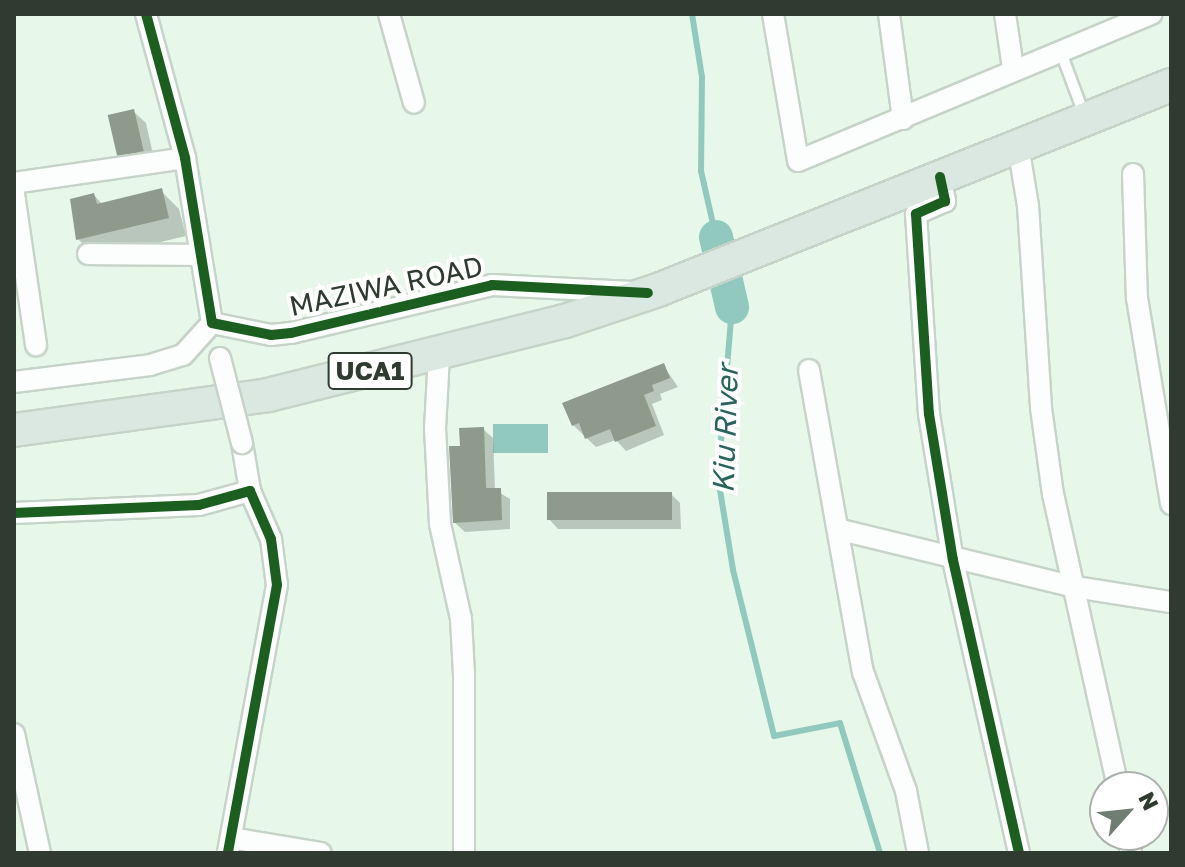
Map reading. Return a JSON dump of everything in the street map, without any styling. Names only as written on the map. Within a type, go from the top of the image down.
[{"type":"main road","name":"UCA1","points":[[14,430],[268,395],[439,355],[648,293],[1171,85]]},
{"type":"street","points":[[146,14],[185,158],[212,323],[242,443],[250,491],[271,539],[277,585],[230,845],[321,853]]},
{"type":"street","points":[[389,14],[414,103]]},
{"type":"street","points":[[773,14],[798,161],[1060,50],[1118,20],[1152,14]]},
{"type":"street","points":[[889,14],[903,119]]},
{"type":"street","points":[[1005,14],[1013,68]]},
{"type":"street","points":[[1018,145],[1028,206],[1041,408],[1053,494],[1115,771]]},
{"type":"street","points":[[14,183],[185,158]]},
{"type":"street","points":[[1133,174],[1137,298],[1171,504]]},
{"type":"street","points":[[940,177],[945,201],[916,214],[929,414],[953,560],[1019,853]]},
{"type":"street","points":[[14,194],[36,345]]},
{"type":"street","points":[[88,254],[199,255]]},
{"type":"street","name":"MAZIWA ROAD","points":[[212,323],[271,335],[291,333],[492,285],[648,293]]},
{"type":"street","points":[[14,382],[150,365],[183,355],[212,323]]},
{"type":"street","points":[[439,355],[435,428],[440,524],[461,619],[464,674],[464,853]]},
{"type":"street","points":[[809,370],[841,530],[863,672],[906,791],[918,853]]},
{"type":"street","points":[[14,513],[199,505],[250,491]]},
{"type":"street","points":[[841,530],[953,560],[1075,587],[1171,602]]},
{"type":"street","points":[[14,734],[40,853]]},
{"type":"lane","points":[[1060,50],[1086,119]]},
{"type":"water","points":[[493,424],[548,424],[548,453],[493,453]]},
{"type":"building","points":[[134,109],[144,151],[117,157],[108,115]]},
{"type":"building","points":[[162,188],[169,218],[76,240],[70,199],[94,193],[97,204]]},
{"type":"building","points":[[664,363],[670,378],[652,385],[654,391],[644,395],[656,426],[615,442],[610,429],[585,439],[579,423],[572,426],[562,403]]},
{"type":"building","points":[[484,427],[486,488],[501,488],[502,520],[453,523],[449,446],[460,446],[459,428]]},
{"type":"building","points":[[547,492],[672,492],[672,520],[547,520]]},
{"type":"waterway","name":"Kiu River","points":[[692,14],[702,77],[701,171],[716,237]]},
{"type":"waterway","name":"Kiu River","points":[[716,237],[732,307]]},
{"type":"waterway","name":"Kiu River","points":[[732,307],[718,478],[733,570],[774,736],[840,723],[880,853]]},
{"type":"cycle path","points":[[146,14],[185,158],[212,323],[271,335],[291,333],[492,285],[648,293]]},
{"type":"cycle path","points":[[940,177],[945,201],[916,214],[929,414],[953,560],[1019,853]]},
{"type":"cycle path","points":[[14,513],[199,505],[250,491],[271,539],[277,585],[228,853]]}]
